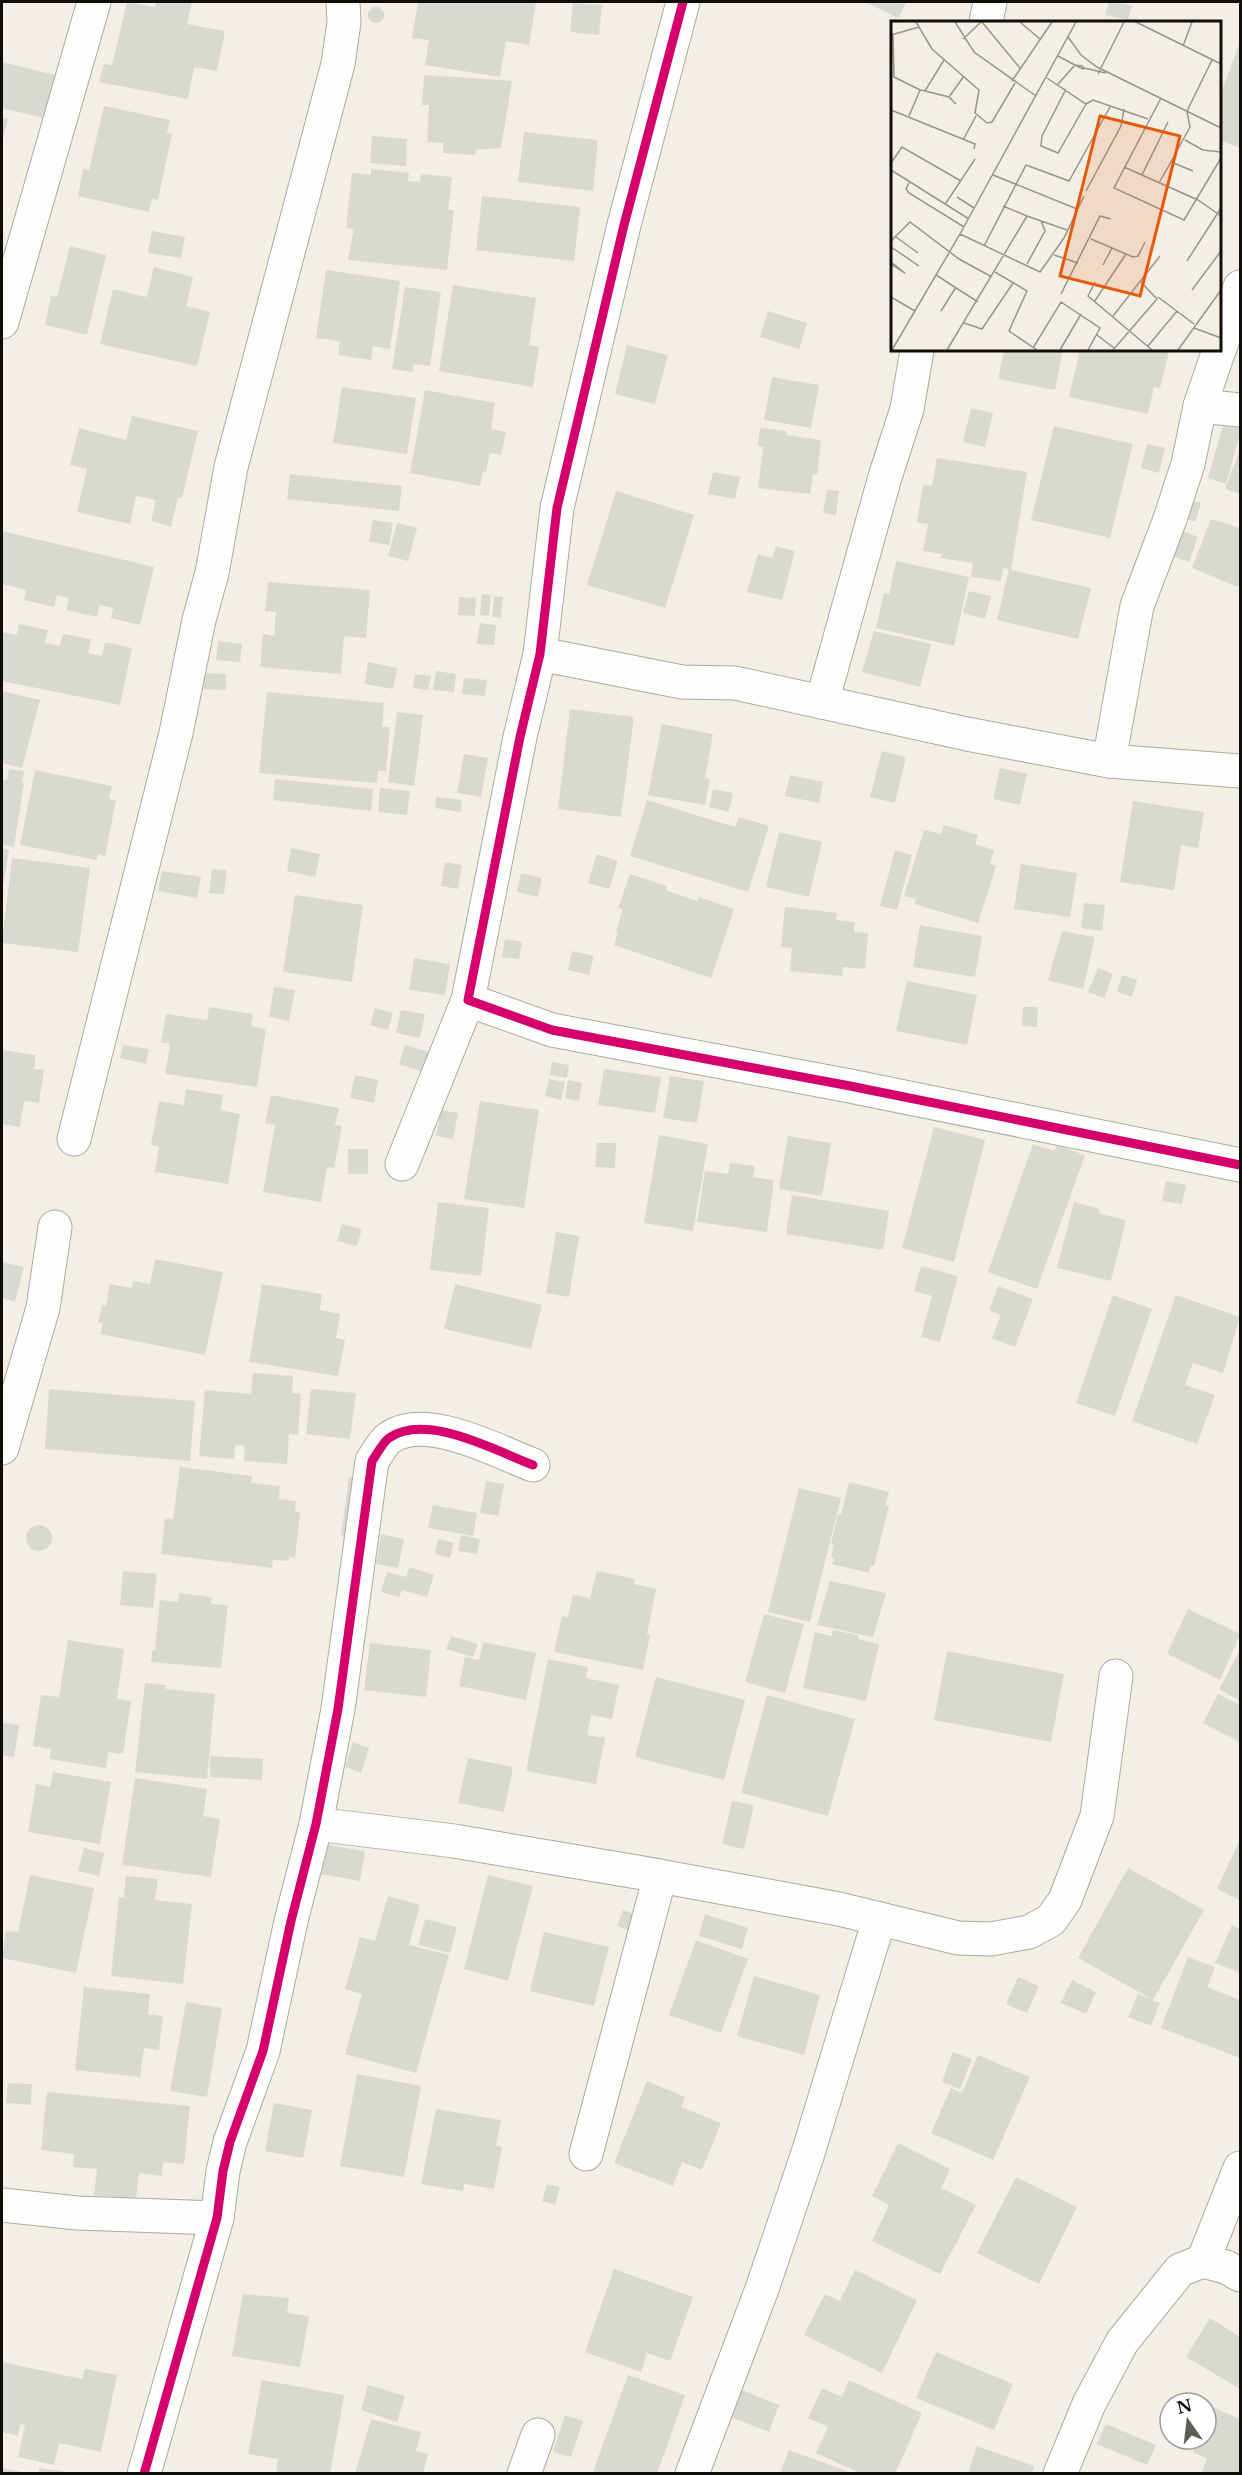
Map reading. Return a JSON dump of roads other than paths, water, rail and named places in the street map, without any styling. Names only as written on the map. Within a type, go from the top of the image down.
[{"type":"street","points":[[2,322],[94,2]]},
{"type":"street","points":[[74,1139],[176,733],[199,620],[212,573],[231,467],[338,64],[344,22],[344,2]]},
{"type":"street","points":[[402,1164],[468,1000],[520,737],[540,654],[556,508],[624,225],[683,2]]},
{"type":"street","points":[[986,21],[990,2]]},
{"type":"street","points":[[1221,343],[1240,287]]},
{"type":"street","points":[[822,702],[885,477],[907,409],[917,351]]},
{"type":"street","points":[[1109,761],[1137,606],[1188,464],[1200,406],[1218,351]]},
{"type":"street","points":[[1200,406],[1240,410]]},
{"type":"street","points":[[540,654],[682,682],[735,683],[967,734],[1109,761],[1240,771]]},
{"type":"street","points":[[468,1000],[552,1030],[850,1086],[1240,1165]]},
{"type":"street","points":[[2,1440],[43,1308],[55,1227]]},
{"type":"street","points":[[144,2474],[217,2218],[223,2171],[230,2142],[263,2050],[291,1921],[316,1824],[338,1709],[372,1461],[388,1438],[411,1430],[444,1431],[533,1465]]},
{"type":"street","points":[[316,1824],[454,1842],[660,1876],[828,1907],[958,1938],[991,1939],[1029,1932],[1051,1920],[1065,1900],[1097,1816],[1116,1676]]},
{"type":"street","points":[[586,2154],[660,1876]]},
{"type":"street","points":[[692,2474],[762,2289],[808,2153],[879,1920]]},
{"type":"street","points":[[1203,2261],[1240,2168]]},
{"type":"street","points":[[2,2205],[77,2213],[217,2218]]},
{"type":"street","points":[[1060,2474],[1089,2404],[1122,2342],[1180,2270],[1203,2261],[1226,2267],[1240,2275]]},
{"type":"street","points":[[524,2474],[538,2435]]}]
